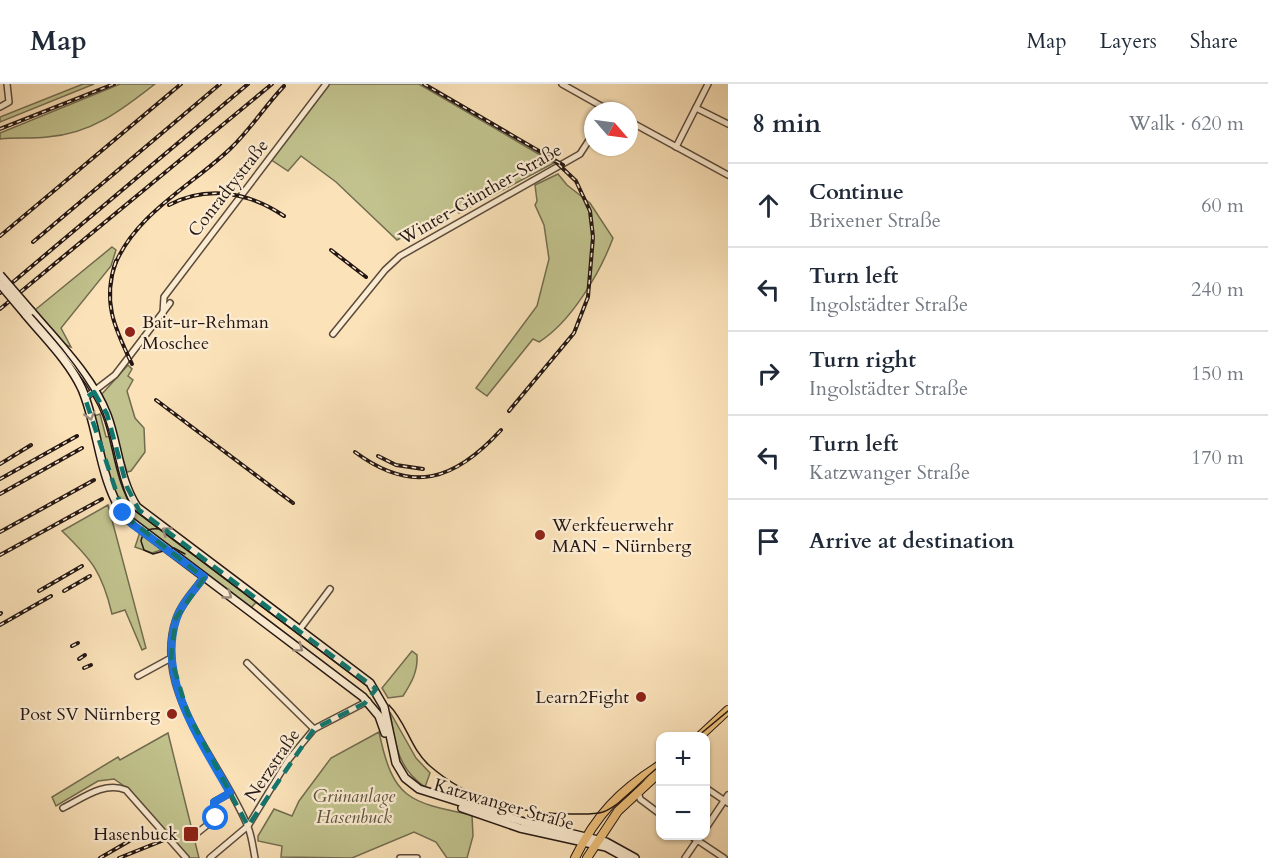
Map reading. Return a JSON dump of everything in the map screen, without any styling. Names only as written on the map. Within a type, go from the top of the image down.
[{"type":"main road","points":[[0,275],[28,313],[94,392],[109,419],[122,470],[137,507],[376,689],[368,701]]},
{"type":"main road","points":[[0,284],[28,313]]},
{"type":"main road","name":"Katzwanger Straße","points":[[28,313],[68,366],[85,398],[111,485],[124,515],[368,701],[376,704],[386,718]]},
{"type":"main road","points":[[204,577],[214,565]]},
{"type":"main road","points":[[252,613],[262,600]]},
{"type":"main road","name":"Katzwanger Straße","points":[[376,689],[386,718],[396,763],[405,778],[418,789],[584,840]]},
{"type":"main road","name":"Katzwanger Straße","points":[[368,701],[381,719],[394,770],[414,792],[520,828],[584,840]]},
{"type":"main road","points":[[705,732],[728,710]]},
{"type":"main road","points":[[718,721],[728,716]]},
{"type":"main road","points":[[575,858],[584,840],[610,804],[656,768]]},
{"type":"main road","points":[[587,858],[614,816],[656,775]]},
{"type":"main road","points":[[584,840],[611,844],[635,858]]},
{"type":"main road","points":[[596,842],[626,858]]},
{"type":"street","points":[[0,107],[9,102],[7,84]]},
{"type":"street","name":"Conradtystraße","points":[[163,313],[164,297],[326,84]]},
{"type":"street","points":[[562,84],[594,102]]},
{"type":"street","points":[[676,147],[708,84]]},
{"type":"street","points":[[696,108],[728,124]]},
{"type":"street","points":[[638,126],[728,175]]},
{"type":"street","name":"Winter-Günther-Straße","points":[[333,334],[385,270],[400,256],[580,154],[584,148]]},
{"type":"street","name":"Conradtystraße","points":[[85,398],[116,375],[170,303]]},
{"type":"street","points":[[204,577],[176,618],[171,640],[171,658],[188,714],[248,826],[255,858]]},
{"type":"street","points":[[300,629],[330,588]]},
{"type":"street","points":[[138,675],[171,658]]},
{"type":"street","points":[[247,663],[314,729]]},
{"type":"street","name":"Nerzstraße","points":[[210,858],[248,826],[289,759],[314,729],[368,701]]},
{"type":"street","points":[[63,808],[107,787],[116,786],[126,790],[186,858]]},
{"type":"street","points":[[638,791],[640,799],[656,811]]},
{"type":"street","points":[[710,791],[727,800],[710,822]]},
{"type":"street","points":[[196,834],[216,818],[214,802],[230,793]]},
{"type":"street","points":[[686,858],[698,840]]},
{"type":"street","points":[[702,840],[724,858]]},
{"type":"street","points":[[400,858],[417,858]]},
{"type":"highlighted area","points":[[94,392],[107,414],[127,487],[139,510],[376,689],[365,703],[314,729],[248,826],[188,714],[171,658],[176,618],[204,578],[124,515],[85,398]]},
{"type":"green space","points":[[83,84],[94,84],[0,122],[0,117]]},
{"type":"green space","points":[[120,84],[155,84],[105,119],[78,131],[47,137],[0,139],[0,133]]},
{"type":"green space","points":[[327,84],[419,84],[554,163],[459,213],[456,208],[397,240],[336,182],[301,156],[288,171],[270,159]]},
{"type":"green space","points":[[558,174],[567,185],[590,203],[613,238],[592,281],[573,310],[539,342],[533,339],[487,396],[476,388],[537,306],[549,259],[544,225],[535,205],[537,201],[535,185]]},
{"type":"green space","points":[[112,247],[116,250],[111,266],[61,328],[71,347],[66,345],[35,310]]},
{"type":"green space","points":[[128,365],[132,369],[128,376],[133,380],[127,391],[135,418],[144,428],[145,452],[131,471],[127,472],[102,394]]},
{"type":"green space","points":[[100,414],[106,437],[111,436],[131,501],[258,600],[250,609],[167,548],[152,553],[135,547],[141,529],[122,506],[109,478],[91,417]]},
{"type":"green space","points":[[108,505],[146,648],[142,650],[125,610],[112,614],[100,577],[81,550],[62,531]]},
{"type":"green space","points":[[412,651],[417,655],[417,661],[412,681],[403,696],[388,698],[382,688]]},
{"type":"green space","points":[[390,712],[416,758],[430,773],[425,787],[408,772],[403,763],[396,744]]},
{"type":"green space","name":"Grünanlage Hasenbuck","points":[[379,732],[390,771],[407,794],[432,806],[472,815],[473,836],[467,858],[447,858],[436,842],[414,832],[352,858],[281,857],[282,846],[258,841],[258,836],[274,809],[292,816],[299,801],[331,758]]},
{"type":"green space","points":[[168,733],[199,858],[189,858],[124,786],[114,779],[98,781],[56,806],[52,797],[118,757],[120,760]]},
{"type":"tram line","points":[[0,278],[52,336],[76,367],[97,400],[108,426],[121,481],[132,508],[367,686]]},
{"type":"tram line","points":[[158,529],[149,530],[143,535],[141,541],[144,550],[153,554],[174,548],[185,554]]},
{"type":"tram line","points":[[389,705],[418,752],[430,766],[461,788],[514,808],[552,813],[595,814],[603,812],[618,803],[656,769]]},
{"type":"tram line","points":[[703,732],[728,711]]},
{"type":"railway","points":[[0,129],[114,84]]},
{"type":"railway","points":[[0,236],[181,84]]},
{"type":"railway","points":[[33,242],[220,84]]},
{"type":"railway","points":[[0,293],[248,84]]},
{"type":"railway","points":[[0,309],[272,84]]},
{"type":"railway","points":[[424,84],[563,165]]},
{"type":"railway","points":[[114,267],[123,249],[149,217],[230,149],[284,86]]},
{"type":"railway","points":[[509,411],[574,333],[588,297],[593,237],[590,211],[576,181],[555,161]]},
{"type":"railway","points":[[169,205],[198,195],[228,194],[257,201],[284,216]]},
{"type":"railway","points":[[331,250],[366,277]]},
{"type":"railway","points":[[116,261],[110,289],[112,314],[132,364]]},
{"type":"railway","points":[[156,400],[293,503]]},
{"type":"railway","points":[[355,452],[396,474],[415,477],[433,476],[467,461],[501,430]]},
{"type":"railway","points":[[0,479],[77,436]]},
{"type":"railway","points":[[0,464],[31,445]]},
{"type":"railway","points":[[0,494],[82,448]]},
{"type":"railway","points":[[378,456],[396,465],[423,469]]},
{"type":"railway","points":[[0,532],[94,480]]},
{"type":"railway","points":[[0,555],[102,499]]},
{"type":"railway","points":[[39,591],[82,566]]},
{"type":"railway","points":[[64,591],[90,576]]},
{"type":"railway","points":[[0,625],[51,596]]},
{"type":"railway","points":[[72,646],[78,643]]},
{"type":"railway","points":[[79,659],[85,655]]},
{"type":"railway","points":[[84,668],[91,665]]},
{"type":"railway","points":[[100,858],[131,840]]},
{"type":"railway","points":[[119,858],[164,840]]},
{"type":"place","name":"Bait-ur-Rehman Moschee","points":[[130,332]]},
{"type":"place","name":"Werkfeuerwehr MAN - Nürnberg","points":[[540,535]]},
{"type":"place","name":"Learn2Fight","points":[[641,697]]},
{"type":"place","name":"Post SV Nürnberg","points":[[172,714]]},
{"type":"place","name":"Hasenbuck","points":[[191,834]]},
{"type":"route","points":[[123,513],[132,524],[204,577],[176,618],[171,640],[171,658],[177,684],[188,714],[230,793],[214,802],[216,818]]}]
